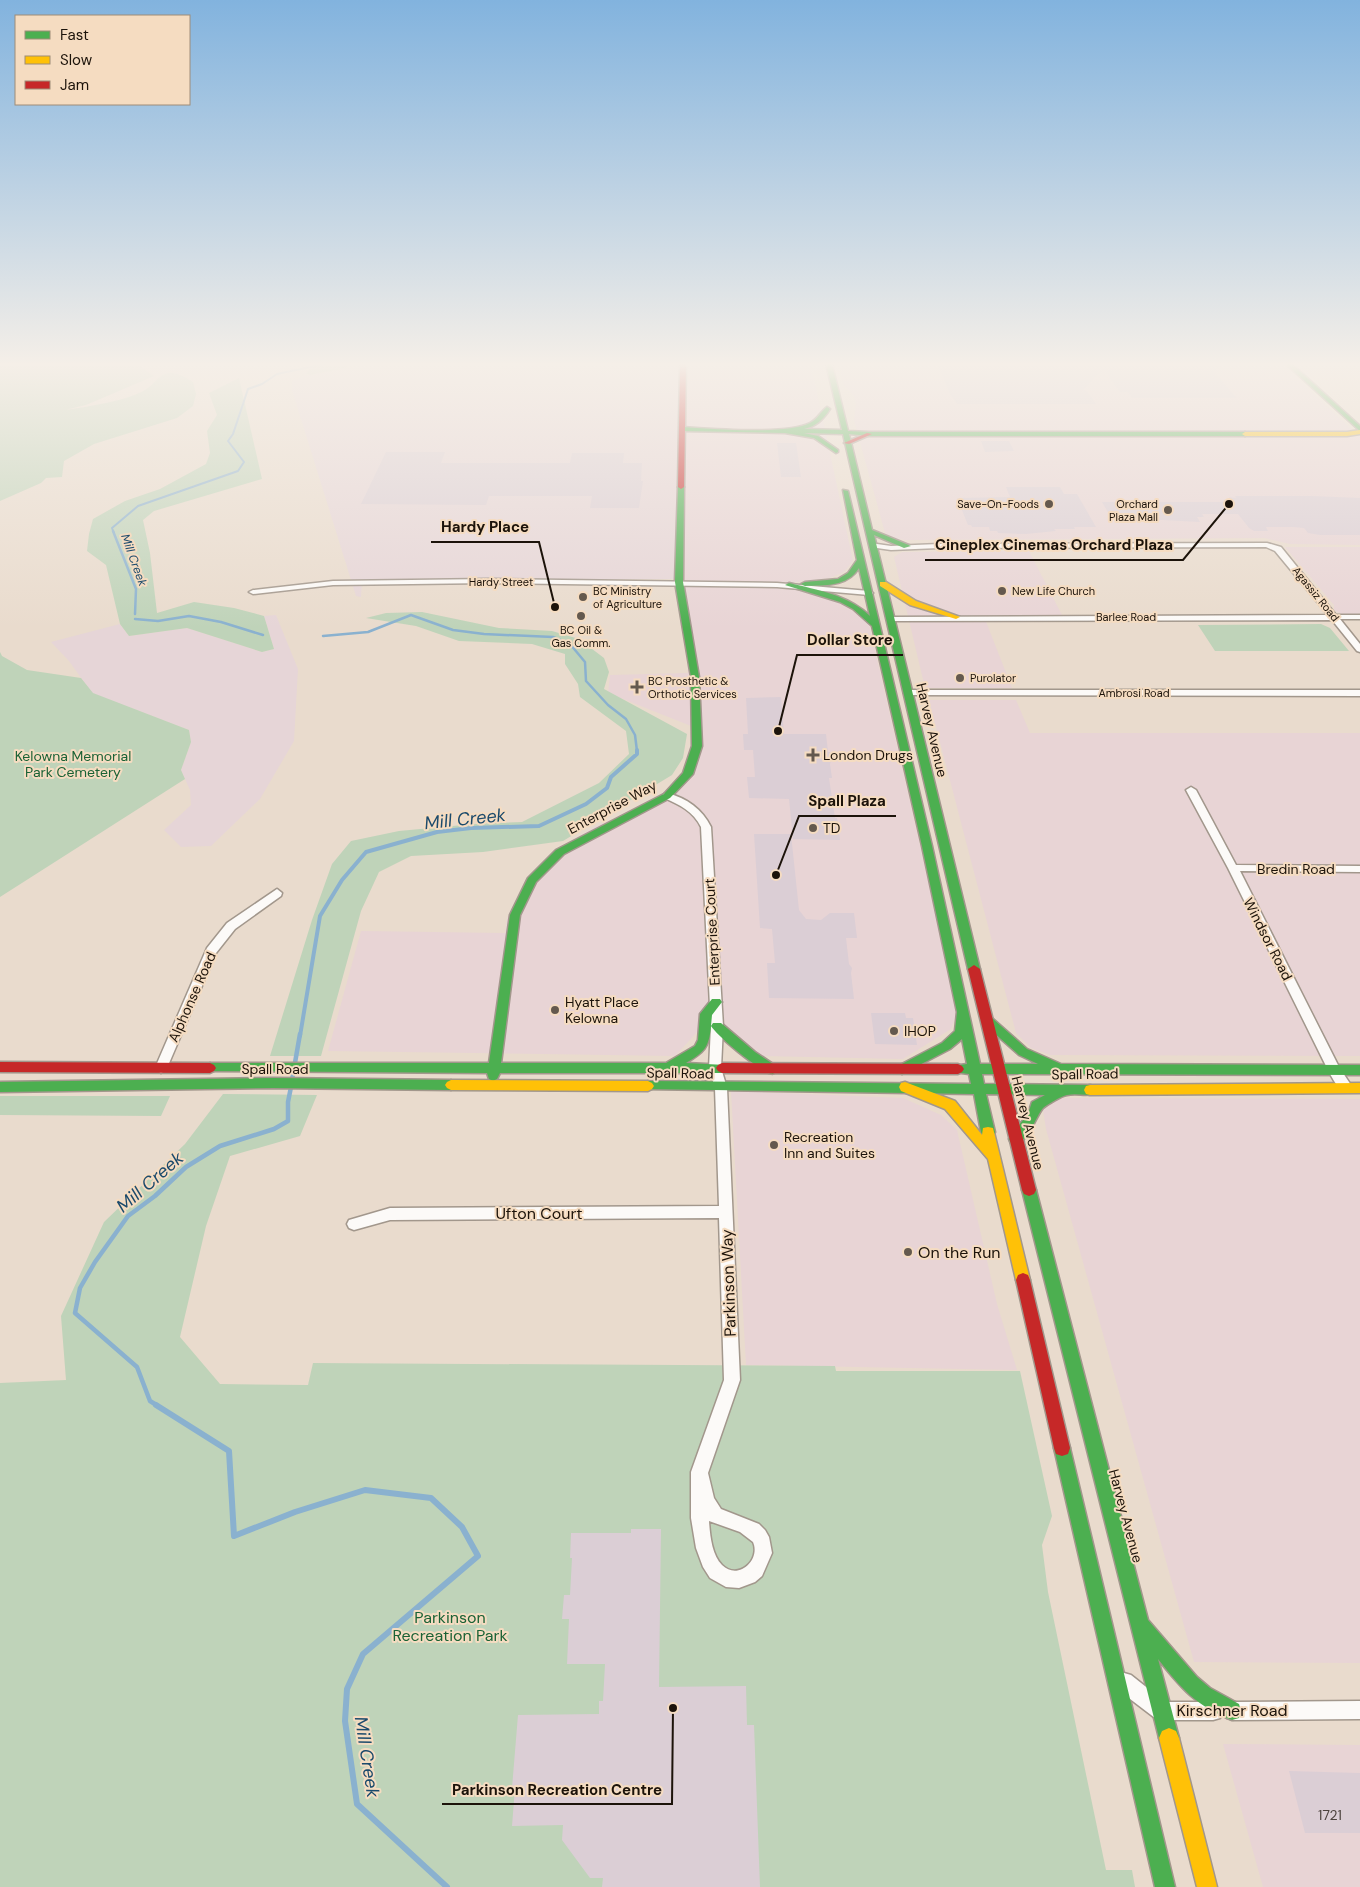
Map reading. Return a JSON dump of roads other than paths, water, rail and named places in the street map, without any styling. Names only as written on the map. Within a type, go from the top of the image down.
[{"type":"main road","name":"Enterprise Way","points":[[492,1085],[493,1066],[515,915],[532,880],[560,852],[597,830],[636,814],[667,796],[688,774],[697,746],[695,677],[679,582],[683,452]]},
{"type":"main road","points":[[836,452],[839,466]]},
{"type":"main road","name":"Harvey Avenue","points":[[849,452],[883,584],[1016,1139],[1104,1491],[1207,1887]]},
{"type":"main road","points":[[843,482],[869,593],[874,624],[927,846],[961,1013],[994,1160],[1165,1887]]},
{"type":"main road","points":[[854,529],[863,540],[873,545]]},
{"type":"main road","points":[[869,531],[907,546]]},
{"type":"main road","points":[[789,585],[840,581],[851,575],[860,561]]},
{"type":"main road","points":[[883,584],[913,603],[929,610],[956,617]]},
{"type":"main road","points":[[789,585],[843,600],[856,607],[874,624]]},
{"type":"main road","points":[[869,593],[879,599],[890,614]]},
{"type":"main road","points":[[886,674],[897,687],[908,693]]},
{"type":"main road","points":[[668,1068],[699,1049],[704,1040],[706,1014],[716,1002]]},
{"type":"main road","points":[[902,1069],[946,1046],[961,1033],[961,1013]]},
{"type":"main road","points":[[988,1021],[1023,1052],[1059,1069]]},
{"type":"main road","points":[[717,1026],[751,1055],[772,1069]]},
{"type":"main road","name":"Spall Road","points":[[0,1067],[493,1066],[772,1069],[1360,1070]]},
{"type":"main road","name":"Spall Road","points":[[0,1087],[273,1083],[1063,1090],[1360,1088]]},
{"type":"main road","points":[[905,1088],[950,1105],[994,1160]]},
{"type":"main road","points":[[1016,1139],[1034,1116],[1037,1106],[1063,1090]]},
{"type":"main road","points":[[1139,1620],[1190,1684],[1203,1695],[1232,1711]]},
{"type":"street","points":[[873,545],[891,548],[907,546]]},
{"type":"street","name":"Agassiz Road","points":[[907,546],[1267,545],[1278,549],[1360,650]]},
{"type":"street","name":"Hardy Street","points":[[253,592],[309,585],[383,581],[679,582],[789,585],[869,593]]},
{"type":"street","name":"Barlee Road","points":[[890,614],[956,617],[1360,617]]},
{"type":"street","name":"Ambrosi Road","points":[[908,693],[1360,692]]},
{"type":"street","name":"Windsor Road","points":[[1191,790],[1233,868],[1334,1070],[1347,1088]]},
{"type":"street","name":"Enterprise Court","points":[[667,796],[691,807],[700,814],[706,827],[717,1026],[715,1068],[721,1088]]},
{"type":"street","name":"Bredin Road","points":[[1233,868],[1360,869]]},
{"type":"street","name":"Alphonse Road","points":[[161,1068],[211,951],[231,926],[277,893]]},
{"type":"street","name":"Parkinson Way","points":[[699,1472],[706,1501],[715,1516],[751,1527],[760,1538],[764,1554],[759,1568],[749,1577],[736,1580],[723,1577],[713,1566],[706,1553],[701,1531],[699,1472],[730,1391],[732,1380],[721,1088]]},
{"type":"street","name":"Ufton Court","points":[[354,1224],[390,1214],[726,1212]]},
{"type":"street","name":"Kirschner Road","points":[[1115,1676],[1162,1711],[1360,1710]]},
{"type":"waterway","name":"Mill Creek","points":[[114,533],[112,528],[138,506],[238,471],[244,462],[236,452]]},
{"type":"waterway","name":"Mill Creek","points":[[113,531],[136,589],[135,614]]},
{"type":"waterway","name":"Mill Creek","points":[[323,636],[368,632],[411,615],[453,630],[484,634],[553,637],[570,644],[585,662],[586,681],[608,705],[626,719],[635,735],[637,751]]},
{"type":"waterway","name":"Mill Creek","points":[[135,619],[158,621],[189,616],[221,622],[263,635]]},
{"type":"waterway","name":"Mill Creek","points":[[300,1036],[320,916],[342,880],[366,852],[437,832],[471,828],[539,826],[586,804],[607,788],[611,777],[637,754],[637,751]]},
{"type":"waterway","name":"Mill Creek","points":[[292,1080],[300,1034]]},
{"type":"waterway","name":"Mill Creek","points":[[158,1406],[150,1401],[137,1367],[75,1313],[80,1288],[95,1262],[128,1216],[155,1196],[186,1167],[220,1146],[274,1129],[288,1121],[288,1102],[291,1087]]},
{"type":"waterway","name":"Mill Creek","points":[[156,1405],[229,1451],[234,1536],[295,1512],[365,1490],[431,1498],[462,1527],[478,1556],[363,1654],[347,1689],[345,1721],[357,1804],[447,1887]]},
{"type":"place","name":"Save-On-Foods","points":[[1049,504]]},
{"type":"place","name":"Cineplex Cinemas Orchard Plaza","points":[[1229,504]]},
{"type":"place","name":"Orchard Plaza Mall","points":[[1168,510]]},
{"type":"place","name":"New Life Church","points":[[1002,591]]},
{"type":"place","name":"BC Ministry of Agriculture","points":[[583,597]]},
{"type":"place","name":"Hardy Place","points":[[555,607]]},
{"type":"place","name":"BC Oil & Gas Comm.","points":[[581,616]]},
{"type":"place","name":"Purolator","points":[[960,678]]},
{"type":"place","name":"BC Prosthetic & Orthotic Services","points":[[637,687]]},
{"type":"place","name":"Dollar Store","points":[[778,731]]},
{"type":"place","name":"London Drugs","points":[[813,755]]},
{"type":"place","name":"TD","points":[[813,828]]},
{"type":"place","name":"Spall Plaza","points":[[776,875]]},
{"type":"place","name":"Hyatt Place Kelowna","points":[[555,1010]]},
{"type":"place","name":"IHOP","points":[[894,1031]]},
{"type":"place","name":"Recreation Inn and Suites","points":[[774,1145]]},
{"type":"place","name":"On the Run","points":[[908,1252]]},
{"type":"place","name":"Parkinson Recreation Centre","points":[[673,1708]]},
{"type":"park label","name":"Kelowna Memorial Park Cemetery","points":[[73,764]]},
{"type":"park label","name":"Parkinson Recreation Park","points":[[450,1626]]}]
